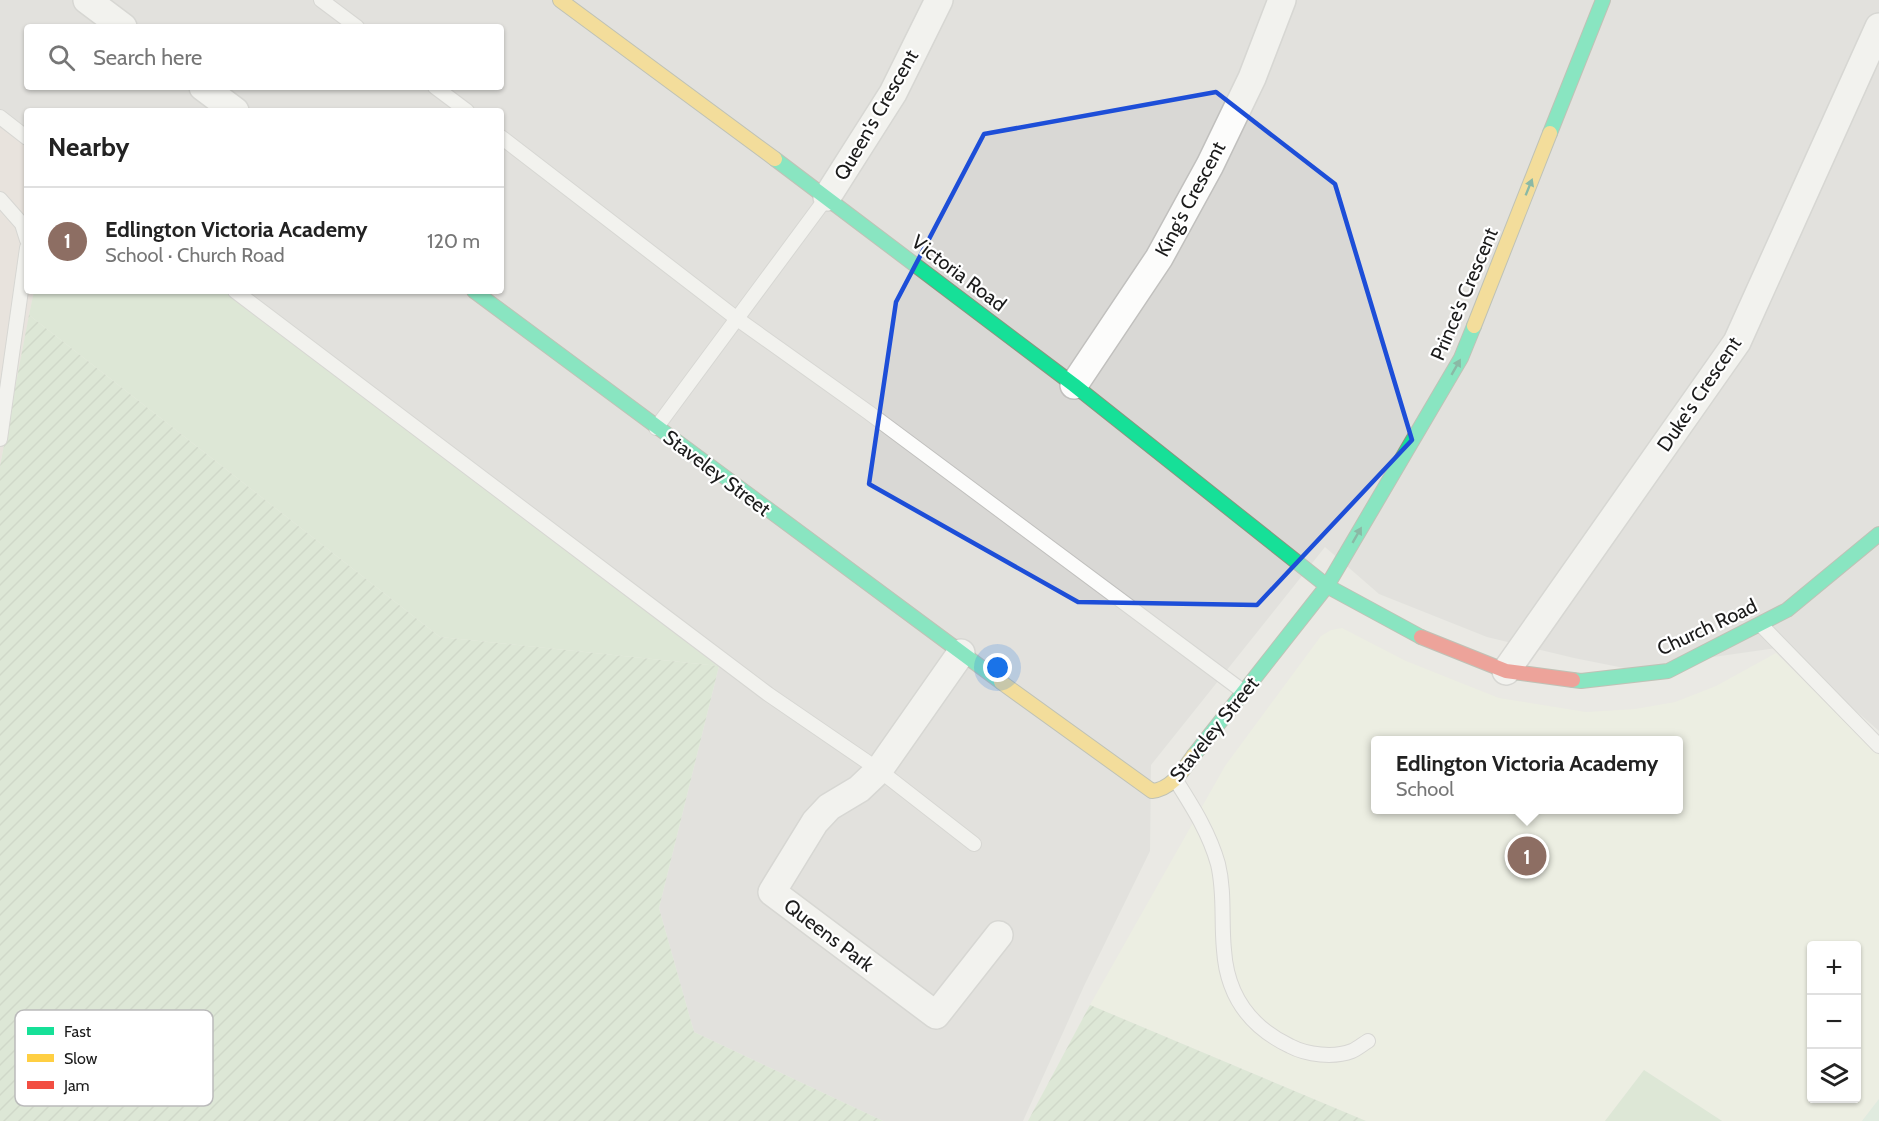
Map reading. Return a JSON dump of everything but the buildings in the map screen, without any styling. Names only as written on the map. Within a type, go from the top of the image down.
[{"type":"street","points":[[87,0],[119,24]]},
{"type":"street","name":"Victoria Road","points":[[560,0],[827,197],[1074,385],[1327,586]]},
{"type":"street","name":"Queen's Crescent","points":[[827,197],[893,93],[939,0]]},
{"type":"street","name":"King's Crescent","points":[[1074,385],[1159,258],[1204,175],[1252,78],[1282,0]]},
{"type":"street","name":"Prince's Crescent","points":[[1327,586],[1461,358],[1603,0]]},
{"type":"street","name":"Duke's Crescent","points":[[1506,670],[1737,342],[1879,27]]},
{"type":"street","points":[[207,90],[231,108]]},
{"type":"street","name":"Staveley Street","points":[[478,294],[961,653],[1152,791],[1160,791],[1174,779],[1327,586]]},
{"type":"street","name":"Church Road","points":[[1327,586],[1421,637],[1506,670],[1581,681],[1668,671],[1787,610],[1879,534]]},
{"type":"street","points":[[879,771],[961,653]]},
{"type":"street","name":"Queens Park","points":[[879,771],[859,789],[830,807],[815,822],[772,892],[936,1015],[999,935]]},
{"type":"lane","points":[[321,0],[353,24]]},
{"type":"lane","points":[[439,90],[463,108]]},
{"type":"lane","points":[[0,117],[24,136]]},
{"type":"lane","points":[[504,138],[736,318],[877,419],[1244,692]]},
{"type":"lane","points":[[656,428],[827,197]]},
{"type":"lane","points":[[0,199],[22,224],[24,230]]},
{"type":"lane","points":[[0,439],[24,269]]},
{"type":"lane","points":[[240,294],[759,687],[879,771],[974,844]]},
{"type":"lane","points":[[1761,625],[1879,746]]},
{"type":"lane","points":[[1174,779],[1209,836],[1217,861],[1223,884],[1224,950],[1228,975],[1246,1014],[1259,1028],[1276,1040],[1295,1049],[1316,1054],[1335,1055],[1352,1051],[1368,1041]]},
{"type":"highlighted area","points":[[1216,92],[1335,184],[1412,440],[1257,605],[1078,602],[869,484],[896,302],[984,134]]},
{"type":"shaded area","points":[[0,0],[1879,0],[1879,731],[1783,647],[1629,669],[1574,658],[1487,637],[1379,594],[1325,547],[1151,765],[1150,851],[1084,986],[1023,1121],[883,1121],[694,1032],[659,908],[719,666],[234,294],[504,294],[504,108],[24,108],[24,133],[0,114]]},
{"type":"shaded area","points":[[0,114],[24,133],[24,294],[33,294],[0,466]]},
{"type":"shaded area","points":[[1342,628],[1406,661],[1499,698],[1586,712],[1635,709],[1675,702],[1716,686],[1776,653],[1879,755],[1879,1099],[1862,1121],[1722,1121],[1644,1070],[1605,1121],[1366,1121],[1090,1005],[1225,766],[1321,636],[1331,630]]},
{"type":"shaded area","points":[[1879,1099],[1879,1121],[1862,1121]]},
{"type":"green space","points":[[33,294],[234,294],[719,666],[440,637],[29,315]]},
{"type":"green space","points":[[29,315],[440,637],[719,666],[659,908],[694,1032],[883,1121],[0,1121],[0,466]]},
{"type":"green space","points":[[1090,1005],[1366,1121],[1028,1121]]},
{"type":"green space","points":[[1644,1070],[1722,1121],[1605,1121]]},
{"type":"traffic: fast","points":[[1550,133],[1603,0]]},
{"type":"traffic: fast","points":[[775,159],[1074,385],[1327,586],[1421,637]]},
{"type":"traffic: fast","points":[[478,294],[1001,682]]},
{"type":"traffic: fast","points":[[1194,755],[1327,586],[1461,358],[1474,326]]},
{"type":"traffic: fast","points":[[1573,680],[1668,671],[1787,610],[1879,534]]},
{"type":"traffic: slow","points":[[560,0],[775,159]]},
{"type":"traffic: slow","points":[[1474,326],[1550,133]]},
{"type":"traffic: slow","points":[[1001,682],[1152,791],[1171,783],[1194,755]]},
{"type":"traffic: jam","points":[[1421,637],[1506,671],[1573,680]]},
{"type":"place","name":"Edlington Victoria Academy","points":[[1527,856]]}]
